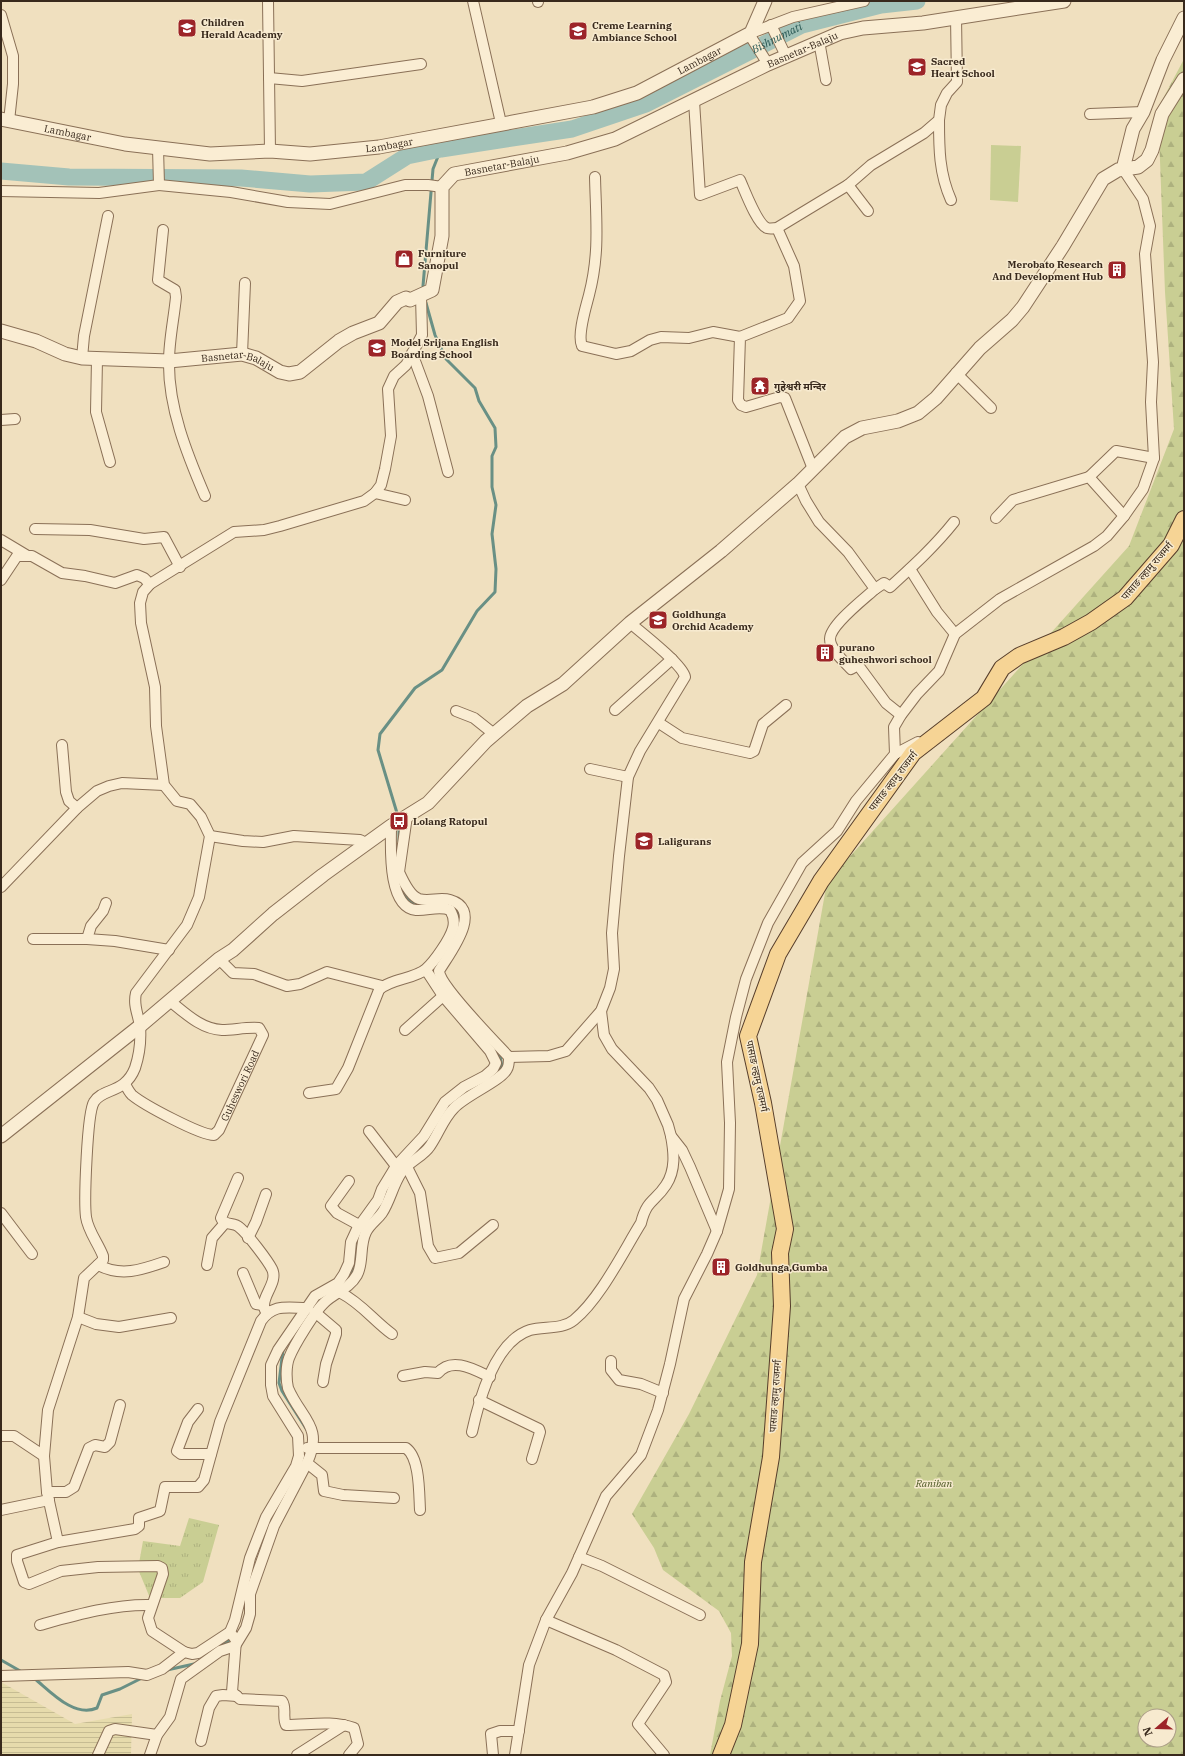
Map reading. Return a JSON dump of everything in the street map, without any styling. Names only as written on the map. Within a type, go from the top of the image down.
[{"type":"main road","name":"पासाङ ल्हामु राजमर्ग","points":[[721,1755],[733,1725],[750,1644],[753,1562],[771,1457],[782,1306],[780,1253],[785,1229],[763,1103],[748,1036],[778,954],[821,881],[912,753],[949,727],[984,698],[1002,668],[1019,656],[1064,637],[1091,622],[1125,598],[1171,545],[1184,519]]},
{"type":"street","points":[[268,1],[270,151]]},
{"type":"street","points":[[473,1],[501,123]]},
{"type":"street","points":[[751,36],[765,1]]},
{"type":"street","points":[[751,36],[772,29],[794,17],[864,1]]},
{"type":"street","name":"Basnetar-Balaju","points":[[436,186],[454,174],[465,171],[567,153],[615,139],[694,101],[784,52],[840,33],[864,28],[923,22],[1064,1]]},
{"type":"street","points":[[1,15],[13,56],[13,84],[5,120]]},
{"type":"street","points":[[951,200],[944,184],[940,164],[938,120],[941,105],[947,93],[957,82],[956,17]]},
{"type":"street","points":[[895,754],[894,727],[917,694],[939,671],[955,634],[1000,599],[1094,546],[1107,536],[1124,516],[1143,489],[1154,458],[1151,402],[1153,362],[1145,254],[1150,226],[1143,199],[1123,169],[1133,130],[1143,112],[1163,60],[1184,18]]},
{"type":"street","points":[[772,29],[784,52]]},
{"type":"street","points":[[751,36],[766,61]]},
{"type":"street","name":"Lambagar","points":[[5,120],[88,138],[210,154],[270,151],[310,154],[347,151],[379,147],[593,107],[637,93],[751,36]]},
{"type":"street","points":[[819,41],[826,80]]},
{"type":"street","points":[[269,78],[302,81],[421,64]]},
{"type":"street","points":[[1,1136],[140,1026],[219,959],[233,950],[273,914],[366,843],[428,803],[439,794],[494,734],[527,706],[563,684],[630,623],[721,551],[798,484],[845,437],[862,428],[898,421],[918,413],[936,398],[956,373],[980,348],[1012,320],[1023,307],[1104,179],[1112,172],[1138,167],[1147,160],[1152,150],[1162,114],[1184,79]]},
{"type":"street","points":[[694,101],[700,195],[740,180],[751,206],[765,227],[769,228],[777,228],[848,185],[870,165],[924,133],[938,120]]},
{"type":"street","points":[[1090,114],[1143,112]]},
{"type":"street","points":[[158,148],[159,183]]},
{"type":"street","points":[[595,177],[597,252],[593,279],[582,321],[582,346],[616,354],[631,352],[650,340],[661,337],[689,338],[713,332],[740,337],[788,318],[800,301],[794,266],[777,228]]},
{"type":"street","points":[[1,191],[99,193],[159,183],[231,192],[288,202],[334,204],[405,185],[436,186],[442,236],[429,290],[422,335],[406,365],[394,376],[388,389],[391,436],[381,485],[375,493],[364,501],[280,526],[264,530],[234,532],[223,537],[180,567],[150,584],[143,592],[140,603],[141,623],[155,687],[156,726],[164,785],[177,801],[190,804],[201,817],[210,836],[199,897],[187,925],[136,993],[134,1001],[140,1026],[139,1047],[135,1068],[125,1084],[99,1097],[94,1102],[90,1115],[87,1152],[86,1217],[89,1229],[103,1256],[103,1260],[88,1272],[84,1278],[78,1317],[48,1410],[44,1456],[48,1496],[58,1542]]},
{"type":"street","points":[[848,185],[868,211]]},
{"type":"street","points":[[82,358],[84,336],[108,216]]},
{"type":"street","points":[[163,230],[158,280],[175,290],[176,297],[169,361],[176,416],[205,496]]},
{"type":"street","points":[[242,354],[245,283]]},
{"type":"street","name":"Basnetar-Balaju","points":[[3,334],[36,342],[65,354],[82,358],[169,361],[242,354],[256,358],[280,372],[290,374],[300,372],[339,341],[353,333],[379,324],[397,302],[406,298],[410,300],[429,290]]},
{"type":"street","points":[[740,337],[739,403],[748,407],[780,397],[785,398],[813,469]]},
{"type":"street","points":[[412,353],[428,396],[448,472]]},
{"type":"street","points":[[97,359],[96,412],[110,462]]},
{"type":"street","points":[[956,373],[991,408]]},
{"type":"street","points":[[1,420],[15,419]]},
{"type":"street","points":[[996,518],[1013,500],[1090,477],[1116,451],[1154,458]]},
{"type":"street","points":[[1090,477],[1124,516]]},
{"type":"street","points":[[798,484],[806,501],[819,522],[848,552],[875,589]]},
{"type":"street","points":[[375,493],[405,500]]},
{"type":"street","points":[[901,715],[886,703],[858,665],[851,668],[834,650],[830,639],[833,628],[875,589],[884,583],[890,587],[927,554],[954,522]]},
{"type":"street","points":[[36,529],[90,530],[144,539],[164,537],[167,540],[180,567]]},
{"type":"street","points":[[1,540],[26,555]]},
{"type":"street","points":[[1,580],[17,556],[26,555],[32,556],[62,573],[85,576],[115,583],[137,575],[144,578],[150,584]]},
{"type":"street","points":[[910,569],[937,612],[955,634]]},
{"type":"street","points":[[407,816],[399,872],[402,879],[412,894],[418,899],[440,899],[452,901],[458,904],[464,914],[464,924],[459,939],[442,966],[439,974],[451,992],[509,1057],[549,1056],[566,1051],[601,1011],[610,988],[614,969],[612,933],[618,856],[628,777],[640,751],[659,723],[685,677],[685,674],[672,659],[630,623]]},
{"type":"street","points":[[615,710],[672,659]]},
{"type":"street","points":[[659,723],[682,738],[750,753],[754,751],[763,724],[786,705]]},
{"type":"street","points":[[456,711],[474,718],[494,734]]},
{"type":"street","points":[[515,1755],[529,1666],[546,1620],[572,1573],[606,1496],[641,1455],[663,1392],[684,1299],[717,1231],[729,1189],[730,1123],[727,1062],[736,1016],[746,978],[768,923],[802,863],[837,831],[856,801],[895,754],[949,727]]},
{"type":"street","points":[[62,745],[66,792],[69,801],[77,808]]},
{"type":"street","points":[[590,769],[628,777]]},
{"type":"street","points":[[1,887],[77,808],[98,791],[109,786],[122,783],[164,785]]},
{"type":"street","points":[[219,959],[233,973],[254,974],[287,986],[300,984],[327,972],[382,986],[398,982],[426,970],[446,943],[454,927],[454,919],[450,910],[446,908],[416,910],[409,907],[399,896],[392,878],[391,826]]},
{"type":"street","points":[[210,836],[243,841],[263,842],[294,836],[360,840],[366,843]]},
{"type":"street","points":[[87,939],[91,926],[103,912],[106,903]]},
{"type":"street","points":[[33,940],[87,939],[115,941],[169,950]]},
{"type":"street","points":[[349,1755],[358,1744],[354,1728],[344,1725],[310,1722],[286,1725],[284,1721],[284,1704],[282,1701],[240,1699],[232,1692],[233,1638],[250,1558],[260,1530],[266,1516],[296,1466],[300,1456],[314,1438],[311,1427],[290,1394],[286,1381],[288,1359],[310,1314],[315,1296],[338,1283],[349,1263],[351,1242],[361,1230],[378,1200],[382,1189],[396,1166],[424,1136],[445,1102],[464,1087],[485,1076],[496,1063],[490,1051],[442,996],[426,970]]},
{"type":"street","points":[[309,1093],[336,1089],[348,1068],[357,1041],[382,986]]},
{"type":"street","points":[[405,1030],[442,996]]},
{"type":"street","name":"Guheswori Road","points":[[125,1084],[130,1094],[174,1118],[210,1135],[214,1135],[219,1130],[263,1035],[262,1031],[259,1028],[248,1027],[214,1029],[202,1025],[170,1001]]},
{"type":"street","points":[[472,1432],[479,1400],[504,1348],[525,1332],[538,1328],[564,1325],[573,1320],[594,1298],[641,1223],[649,1202],[666,1185],[672,1171],[674,1152],[664,1114],[649,1088],[612,1049],[604,1035],[601,1011]]},
{"type":"street","points":[[361,1230],[382,1214],[399,1178],[417,1157],[425,1153],[431,1146],[440,1125],[453,1108],[467,1096],[498,1078],[507,1070],[509,1057]]},
{"type":"street","points":[[369,1131],[396,1166]]},
{"type":"street","points":[[671,1136],[682,1150],[717,1231]]},
{"type":"street","points":[[407,1167],[420,1193],[428,1246],[435,1258],[459,1253],[493,1225]]},
{"type":"street","points":[[233,1638],[192,1654],[184,1652],[152,1630],[148,1618],[163,1574],[162,1568],[158,1566],[98,1567],[61,1571],[29,1584],[24,1582],[16,1560],[17,1555],[58,1542],[120,1533],[138,1528],[139,1518],[160,1511],[164,1487],[198,1488],[204,1480],[220,1422],[266,1308],[273,1276],[272,1269],[239,1227],[225,1223],[221,1218],[238,1178]]},
{"type":"street","points":[[349,1181],[331,1206],[361,1230]]},
{"type":"street","points":[[248,1238],[256,1222],[266,1194]]},
{"type":"street","points":[[1,1213],[32,1254]]},
{"type":"street","points":[[207,1265],[212,1238],[225,1223]]},
{"type":"street","points":[[150,1755],[157,1735],[170,1717],[181,1679],[220,1650],[246,1628],[250,1614],[250,1594],[274,1526],[307,1463],[306,1448],[273,1396],[271,1385],[271,1365],[282,1342],[323,1303],[341,1293],[352,1283],[361,1266],[361,1230]]},
{"type":"street","points":[[98,1265],[117,1272],[141,1270],[164,1262]]},
{"type":"street","points":[[244,1273],[256,1304],[266,1308],[284,1307],[310,1314],[336,1330],[323,1373],[323,1382]]},
{"type":"street","points":[[341,1293],[354,1300],[378,1324],[392,1334]]},
{"type":"street","points":[[78,1317],[105,1326],[119,1327],[171,1318]]},
{"type":"street","points":[[611,1361],[612,1370],[619,1380],[641,1384],[663,1392]]},
{"type":"street","points":[[403,1376],[425,1372],[438,1373],[444,1367],[454,1364],[472,1368],[490,1377]]},
{"type":"street","points":[[479,1400],[539,1429],[540,1432],[532,1459]]},
{"type":"street","points":[[1,1510],[66,1492],[74,1487],[89,1448],[95,1446],[105,1447],[110,1442],[120,1405]]},
{"type":"street","points":[[198,1409],[188,1422],[177,1451],[181,1454],[211,1454]]},
{"type":"street","points":[[1,1436],[14,1436],[44,1456]]},
{"type":"street","points":[[306,1448],[406,1448],[410,1451],[416,1468],[420,1510]]},
{"type":"street","points":[[307,1463],[322,1476],[324,1491],[328,1493],[394,1498]]},
{"type":"street","points":[[579,1557],[602,1566],[700,1615]]},
{"type":"street","points":[[40,1625],[78,1614],[137,1605],[152,1605]]},
{"type":"street","points":[[546,1620],[616,1650],[664,1675],[666,1682],[638,1724],[664,1755]]},
{"type":"street","points":[[1,1676],[128,1672],[147,1674],[162,1669],[184,1652]]},
{"type":"street","points":[[201,1741],[210,1708],[216,1696],[236,1696]]},
{"type":"street","points":[[297,1755],[344,1725]]},
{"type":"street","points":[[98,1755],[104,1737],[109,1731],[115,1729],[157,1735]]},
{"type":"street","points":[[493,1755],[491,1734],[500,1731],[519,1731]]},
{"type":"shaded area","points":[[1,1682],[75,1724],[132,1714],[131,1755],[1,1755]]},
{"type":"green space","name":"Raniban","points":[[1184,59],[1184,1755],[710,1755],[720,1701],[732,1656],[731,1633],[719,1611],[663,1570],[654,1548],[632,1514],[689,1414],[757,1275],[827,882],[1129,546],[1174,429],[1165,292],[1158,108]]},
{"type":"green space","points":[[991,145],[1021,146],[1018,202],[990,200]]},
{"type":"green space","points":[[189,1518],[219,1525],[203,1582],[180,1598],[150,1598],[138,1569],[143,1541],[180,1546]]},
{"type":"waterway","name":"Bishnumati","points":[[1,171],[69,177],[241,178],[310,184],[366,182],[407,156],[441,149],[572,129],[646,104],[802,25],[881,5],[917,1]]},
{"type":"waterway","points":[[423,286],[433,169],[441,149]]},
{"type":"waterway","points":[[397,813],[378,750],[380,734],[415,688],[442,670],[477,611],[495,592],[496,569],[492,534],[496,505],[492,487],[492,456],[496,447],[495,428],[479,401],[475,388],[446,359],[435,335],[426,303]]},
{"type":"waterway","points":[[399,830],[399,841]]},
{"type":"waterway","points":[[400,885],[408,899],[414,903],[422,905]]},
{"type":"waterway","points":[[452,907],[458,911],[459,926]]},
{"type":"waterway","points":[[493,1048],[500,1056],[502,1066],[496,1075]]},
{"type":"waterway","points":[[450,1106],[454,1100],[475,1086]]},
{"type":"waterway","points":[[345,1283],[352,1274],[360,1236]]},
{"type":"waterway","points":[[311,1312],[316,1303],[324,1296]]},
{"type":"waterway","points":[[283,1350],[279,1383],[282,1391],[307,1430]]},
{"type":"waterway","points":[[220,1647],[232,1638]]},
{"type":"waterway","points":[[1,1660],[22,1672]]},
{"type":"waterway","points":[[167,1670],[194,1664]]},
{"type":"waterway","points":[[34,1678],[63,1702],[80,1710],[97,1708],[102,1695],[120,1689],[142,1678]]},
{"type":"place","name":"Children Herald Academy","points":[[187,28]]},
{"type":"place","name":"Creme Learning Ambiance School","points":[[578,31]]},
{"type":"place","name":"Sacred Heart School","points":[[917,67]]},
{"type":"place","name":"Furniture Sanopul","points":[[404,259]]},
{"type":"place","name":"Merobato Research And Development Hub","points":[[1117,270]]},
{"type":"place","name":"Model Srijana English Boarding School","points":[[377,348]]},
{"type":"place","name":"गुहेश्वरी मन्दिर","points":[[760,386]]},
{"type":"place","name":"Goldhunga Orchid Academy","points":[[658,620]]},
{"type":"place","name":"purano guheshwori school","points":[[825,653]]},
{"type":"place","name":"Lolang Ratopul","points":[[399,821]]},
{"type":"place","name":"Laligurans","points":[[644,841]]},
{"type":"place","name":"Goldhunga,Gumba","points":[[721,1267]]}]
